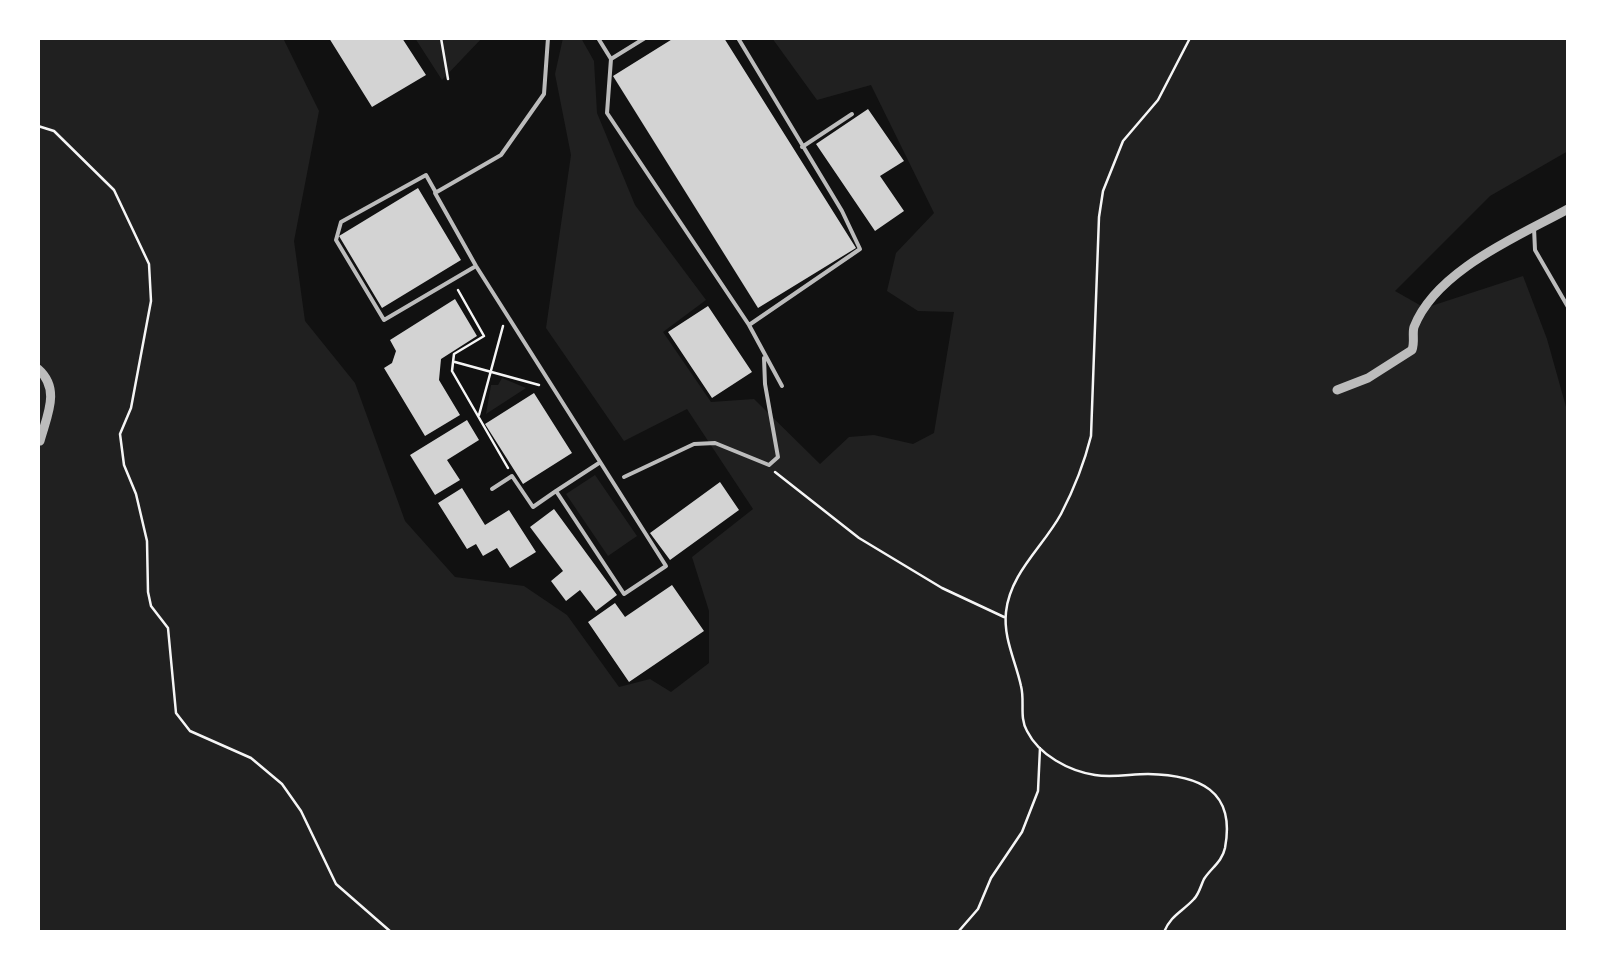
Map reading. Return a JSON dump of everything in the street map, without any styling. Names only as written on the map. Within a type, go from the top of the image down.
[{"type":"street","points":[[1337,390],[1368,378],[1412,350],[1413,329],[1436,294],[1485,253],[1568,210]]},
{"type":"street","points":[[38,369],[49,381],[52,399],[40,441]]},
{"type":"lane","points":[[435,193],[500,155],[544,94],[548,38]]},
{"type":"lane","points":[[598,38],[612,59],[607,113],[749,325],[782,386]]},
{"type":"lane","points":[[612,59],[645,38]]},
{"type":"lane","points":[[738,38],[842,211],[860,249],[749,325]]},
{"type":"lane","points":[[802,147],[852,114]]},
{"type":"lane","points":[[476,266],[384,320],[336,240],[341,222],[426,174],[476,266],[666,566],[624,594],[556,491]]},
{"type":"lane","points":[[1534,228],[1534,250],[1568,308]]},
{"type":"lane","points":[[624,477],[694,444],[714,443],[769,465],[778,457],[765,384],[764,354]]},
{"type":"lane","points":[[492,489],[512,476],[533,507],[599,463]]},
{"type":"path","points":[[442,38],[448,79]]},
{"type":"path","points":[[1164,932],[1176,912],[1195,899],[1206,875],[1222,858],[1227,834],[1219,795],[1199,784],[1160,775],[1094,775],[1063,765],[1040,748],[1026,731],[1021,684],[1008,644],[1005,618],[1012,589],[1060,516],[1082,471],[1091,436],[1098,217],[1103,192],[1124,141],[1158,100],[1190,38]]},
{"type":"path","points":[[38,126],[54,131],[114,190],[149,264],[152,301],[131,408],[120,434],[124,464],[147,541],[148,592],[152,606],[168,628],[176,713],[190,730],[251,758],[274,776],[301,811],[336,884],[391,932]]},
{"type":"path","points":[[452,280],[484,336],[454,354],[452,371],[512,476]]},
{"type":"path","points":[[479,417],[506,315]]},
{"type":"path","points":[[453,362],[552,388]]},
{"type":"path","points":[[769,465],[780,478],[858,538],[942,588],[1005,618]]},
{"type":"path","points":[[958,932],[978,910],[991,878],[1022,832],[1038,792],[1040,748]]},
{"type":"shaded area","points":[[38,38],[283,38],[319,111],[294,241],[305,321],[355,383],[405,521],[455,577],[524,586],[567,615],[619,687],[650,679],[671,692],[709,663],[709,611],[692,557],[753,509],[687,409],[624,441],[546,328],[571,155],[555,74],[563,38],[581,38],[594,61],[597,113],[635,205],[706,300],[663,332],[711,402],[754,399],[820,464],[849,437],[874,435],[913,444],[934,433],[954,312],[918,311],[887,291],[896,253],[934,213],[871,85],[817,100],[772,38],[1568,38],[1568,151],[1490,196],[1395,291],[1425,308],[1523,276],[1547,339],[1568,414],[1568,932],[38,932]]},
{"type":"shaded area","points":[[415,38],[482,38],[442,80]]},
{"type":"shaded area","points":[[502,378],[526,388],[486,414],[491,385],[498,385]]},
{"type":"shaded area","points":[[595,475],[637,536],[608,556],[566,494]]},
{"type":"building","points":[[329,38],[402,38],[426,75],[372,107]]},
{"type":"building","points":[[674,38],[724,38],[856,248],[758,308],[613,76]]},
{"type":"building","points":[[868,109],[904,161],[880,176],[904,211],[875,231],[816,144]]},
{"type":"building","points":[[418,188],[461,260],[382,308],[339,236]]},
{"type":"building","points":[[455,299],[477,336],[441,359],[439,380],[460,415],[425,436],[384,368],[392,363],[396,351],[390,340]]},
{"type":"building","points":[[708,306],[752,372],[712,398],[668,332]]},
{"type":"building","points":[[534,393],[572,453],[523,484],[485,424]]},
{"type":"building","points":[[467,420],[479,440],[447,460],[460,480],[435,495],[410,455]]},
{"type":"building","points":[[720,482],[739,510],[670,560],[650,533]]},
{"type":"building","points":[[462,488],[485,525],[509,510],[536,552],[510,568],[497,548],[483,556],[476,544],[467,549],[438,503]]},
{"type":"building","points":[[554,509],[617,595],[596,611],[580,590],[566,601],[551,581],[563,571],[530,527]]},
{"type":"building","points":[[672,585],[704,631],[629,682],[588,622],[615,603],[625,617]]}]
